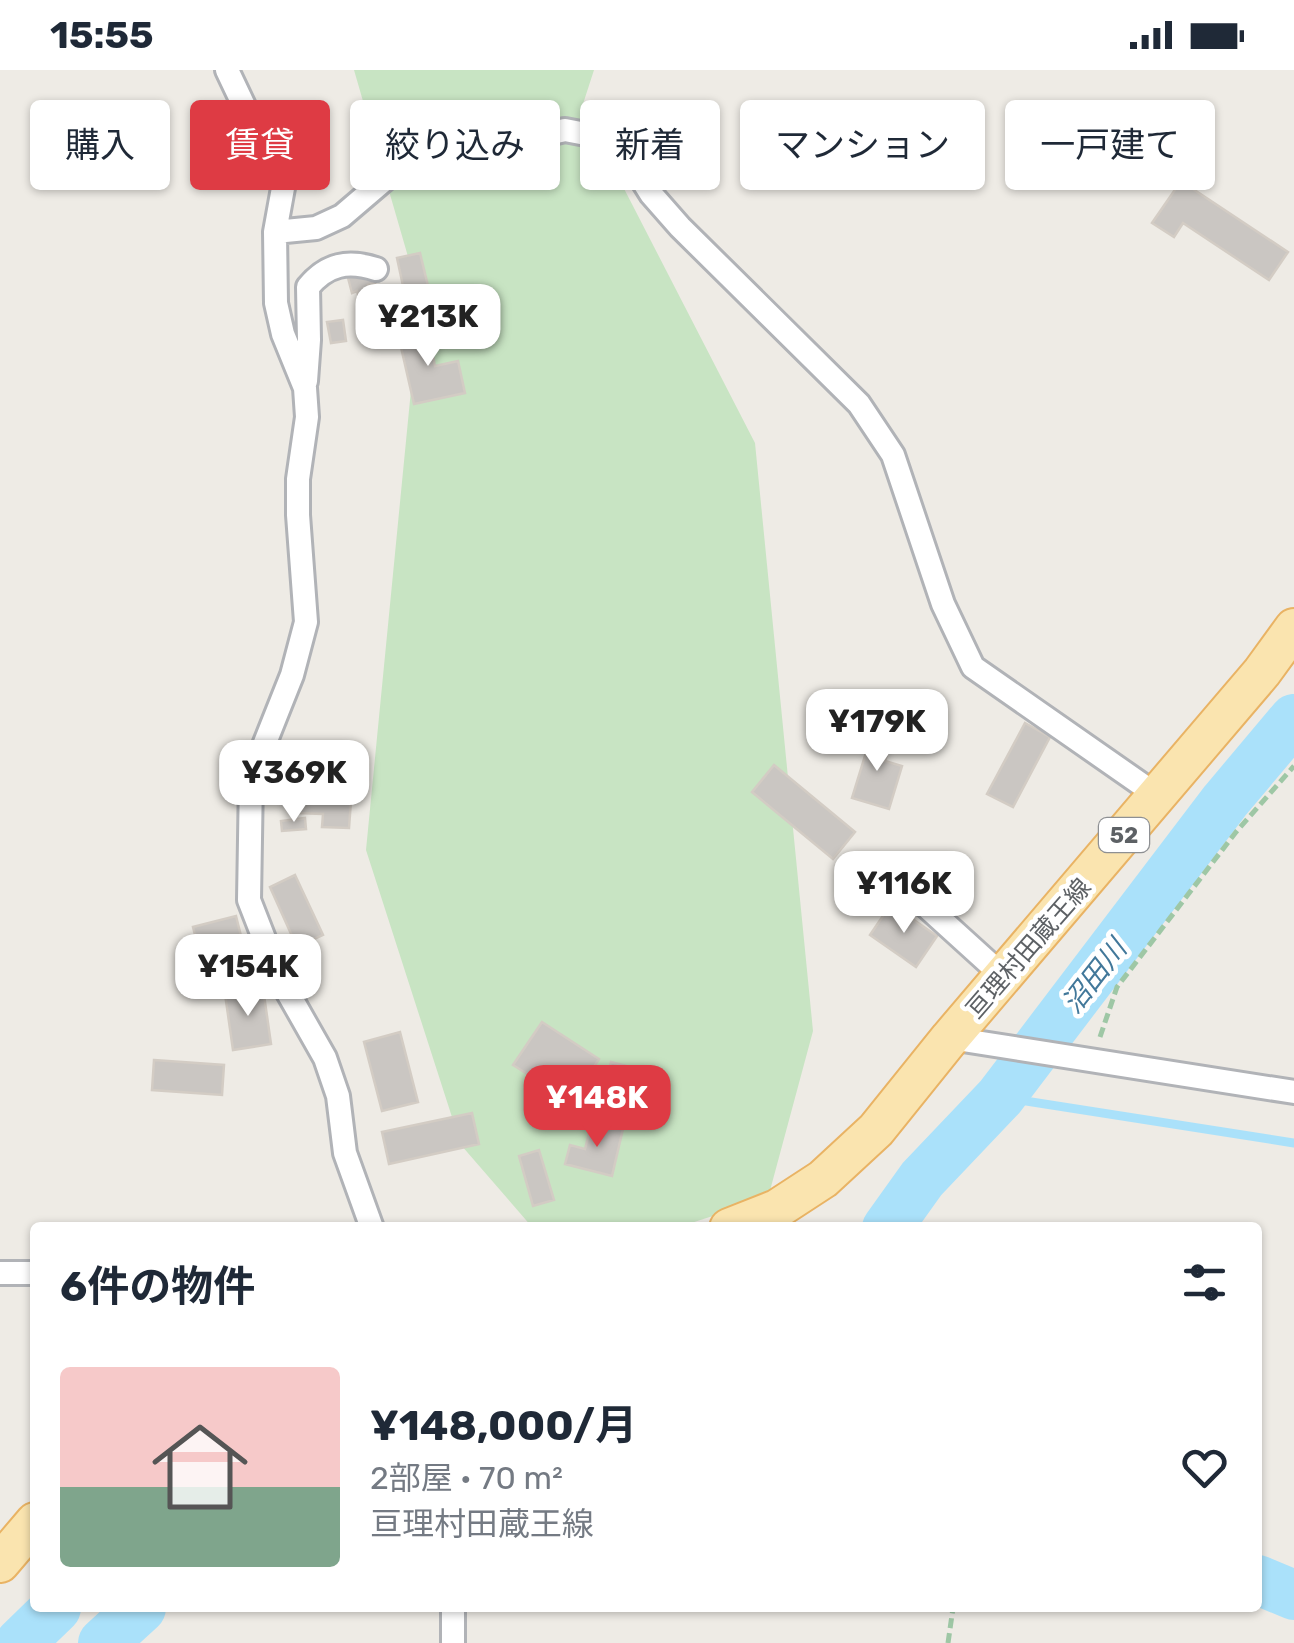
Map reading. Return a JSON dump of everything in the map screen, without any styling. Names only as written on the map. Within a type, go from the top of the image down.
[{"type":"main road","name":"亘理村田蔵王線","points":[[744,1222],[777,1209],[824,1179],[876,1130],[1262,672],[1294,628]]},
{"type":"main road","points":[[0,1562],[30,1528]]},
{"type":"street","points":[[227,70],[283,188],[275,232],[276,303],[283,334],[305,388]]},
{"type":"street","points":[[275,232],[316,228],[342,216],[397,170],[471,166],[534,137],[565,130],[617,140],[651,194],[680,227],[860,404],[878,430],[892,456],[943,604],[973,667],[1158,796]]},
{"type":"street","points":[[370,1222],[345,1153],[338,1096],[325,1058],[278,977],[249,900],[250,778],[292,675],[306,622],[298,478],[307,417],[308,287],[326,269],[340,264],[356,262],[376,269]]},
{"type":"street","points":[[884,868],[1004,976]]},
{"type":"street","points":[[950,1038],[1294,1092]]},
{"type":"street","points":[[0,1272],[30,1272]]},
{"type":"street","points":[[452,1612],[453,1643]]},
{"type":"path","points":[[1093,1059],[1116,987],[1236,832],[1294,766]]},
{"type":"path","points":[[948,1643],[953,1612]]},
{"type":"green space","points":[[354,70],[594,70],[584,100],[580,100],[580,190],[625,190],[755,443],[813,1031],[768,1198],[694,1222],[528,1222],[461,1145],[366,850],[420,298],[389,190],[560,190],[560,100],[363,100]]},
{"type":"building","points":[[1175,190],[1195,190],[1288,252],[1269,280],[1183,223],[1174,237],[1152,223]]},
{"type":"building","points":[[420,253],[430,294],[406,300],[397,258]]},
{"type":"building","points":[[371,268],[375,283],[368,285],[372,302],[361,305],[357,291],[352,293],[347,274]]},
{"type":"building","points":[[343,320],[346,341],[331,343],[327,322]]},
{"type":"building","points":[[427,328],[435,366],[458,361],[465,393],[414,404],[398,334]]},
{"type":"building","points":[[1025,723],[1050,737],[1013,807],[987,794]]},
{"type":"building","points":[[872,733],[892,739],[885,761],[902,766],[889,809],[852,798]]},
{"type":"building","points":[[774,765],[855,832],[833,859],[752,792]]},
{"type":"building","points":[[300,771],[353,774],[349,828],[322,827],[323,814],[297,813]]},
{"type":"building","points":[[305,818],[306,829],[282,831],[281,821]]},
{"type":"building","points":[[295,875],[323,935],[297,947],[270,887]]},
{"type":"building","points":[[891,904],[937,936],[916,967],[870,935]]},
{"type":"building","points":[[236,916],[249,968],[206,979],[193,927]]},
{"type":"building","points":[[263,988],[271,1044],[233,1050],[225,994]]},
{"type":"building","points":[[542,1022],[599,1059],[571,1102],[513,1065]]},
{"type":"building","points":[[400,1032],[418,1102],[382,1111],[364,1042]]},
{"type":"building","points":[[154,1060],[224,1065],[222,1095],[152,1090]]},
{"type":"building","points":[[611,1062],[645,1071],[632,1120],[597,1111]]},
{"type":"building","points":[[472,1113],[479,1144],[389,1164],[382,1132]]},
{"type":"building","points":[[592,1121],[623,1129],[612,1176],[565,1164],[570,1145],[585,1149]]},
{"type":"building","points":[[539,1150],[554,1200],[533,1206],[519,1156]]},
{"type":"waterway","name":"沼田川","points":[[891,1222],[922,1179],[1000,1097],[1225,801],[1294,719]]},
{"type":"waterway","points":[[1000,1097],[1294,1143]]},
{"type":"waterway","points":[[1262,1582],[1294,1595]]},
{"type":"waterway","name":"沼田川","points":[[20,1643],[52,1612]]},
{"type":"waterway","points":[[103,1643],[137,1612]]}]
